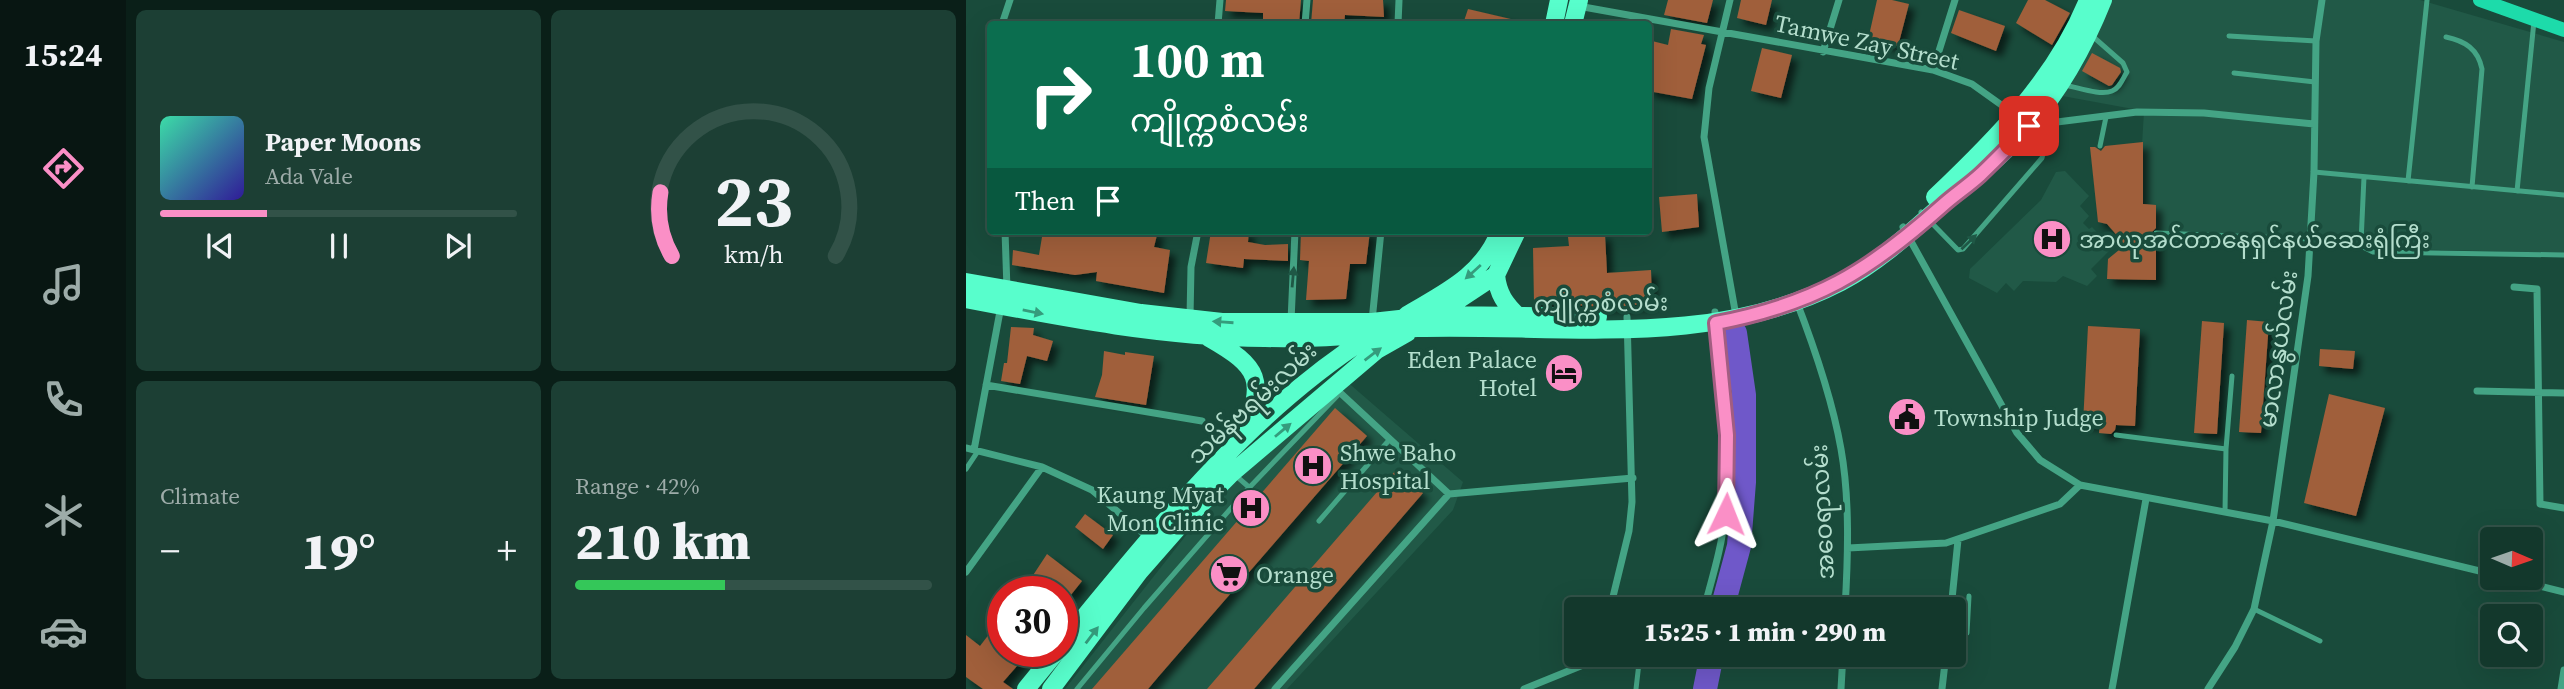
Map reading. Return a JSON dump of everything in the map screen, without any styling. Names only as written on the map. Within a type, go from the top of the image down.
[{"type":"main road","name":"ကျိုက္ကစံလမ်း","points":[[2083,30],[2088,0]]},
{"type":"main road","name":"ကျိုက္ကစံလမ်း","points":[[966,282],[1004,298],[1132,329],[1206,337],[1311,338],[1410,322],[1627,323],[1735,314],[1844,281],[1978,176],[2023,121],[2103,0]]},
{"type":"main road","points":[[1556,14],[1576,13]]},
{"type":"main road","name":"သမိန်ဗရမ်းလမ်း","points":[[1155,543],[1232,473],[1337,390],[1410,322],[1469,277],[1482,264],[1498,235]]},
{"type":"main road","points":[[1515,235],[1496,275],[1498,291],[1505,304],[1519,317]]},
{"type":"main road","name":"သမိန်ဗရမ်းလမ်း","points":[[1410,322],[1436,315],[1496,275]]},
{"type":"main road","name":"ကျိုက္ကစံလမ်း","points":[[966,299],[1004,298],[1234,323],[1292,322],[1373,328]]},
{"type":"main road","name":"ကျိုက္ကစံလမ်း","points":[[1436,315],[1627,323]]},
{"type":"main road","name":"သမိန်ဗရမ်းလမ်း","points":[[1078,627],[1155,543],[1241,441],[1373,328]]},
{"type":"main road","points":[[1206,337],[1244,360],[1254,373],[1257,390],[1254,411],[1241,441]]},
{"type":"main road","points":[[1051,689],[1155,543]]},
{"type":"main road","points":[[1026,689],[1044,667]]},
{"type":"street","points":[[1003,21],[1010,0]]},
{"type":"street","points":[[1218,21],[1220,0]]},
{"type":"street","points":[[1305,21],[1307,0]]},
{"type":"street","points":[[1398,21],[1399,0]]},
{"type":"street","points":[[1730,0],[1709,88],[1704,137],[1735,314]]},
{"type":"street","points":[[1823,51],[1839,0]]},
{"type":"street","points":[[1933,70],[1955,0]]},
{"type":"street","name":"မာလာနွယ်လမ်း","points":[[2208,689],[2235,647],[2254,609],[2273,521],[2298,352],[2311,239],[2316,41],[2322,0]]},
{"type":"street","points":[[2480,0],[2564,30]]},
{"type":"street","name":"Tamwe Zay Street","points":[[1576,13],[1634,21]]},
{"type":"street","name":"Tamwe Zay Street","points":[[1652,23],[1933,70],[1972,84],[2023,121]]},
{"type":"street","points":[[2023,121],[2050,123],[2137,112],[2204,113],[2314,124]]},
{"type":"street","points":[[1905,232],[2017,433],[2040,460],[2080,485],[2273,521],[2480,571]]},
{"type":"street","points":[[1005,235],[1004,298],[972,450],[1042,467],[1091,490],[1155,543]]},
{"type":"street","points":[[1189,318],[1191,267],[1198,235]]},
{"type":"street","points":[[1292,322],[1296,235]]},
{"type":"street","points":[[1373,328],[1381,235]]},
{"type":"street","points":[[2514,287],[2538,289],[2540,504],[2564,508]]},
{"type":"street","name":"အဝေရာလမ်း","points":[[1795,298],[1827,390],[1841,451],[1848,548],[1846,597]]},
{"type":"street","points":[[1707,597],[1721,545],[1726,502],[1727,435],[1715,317]]},
{"type":"street","points":[[1613,597],[1629,531],[1633,478],[1627,403],[1627,323]]},
{"type":"street","points":[[986,385],[1202,421]]},
{"type":"street","points":[[1337,390],[1449,494]]},
{"type":"street","points":[[2477,391],[2564,393]]},
{"type":"street","points":[[966,572],[1042,467]]},
{"type":"street","points":[[1275,689],[1449,494],[1633,478]]},
{"type":"street","points":[[1848,548],[1946,543],[1958,540],[2060,504],[2080,485]]},
{"type":"street","points":[[2112,689],[2146,499]]},
{"type":"street","points":[[1952,597],[1958,540]]},
{"type":"street","points":[[2543,587],[2564,592]]},
{"type":"street","points":[[1524,689],[1574,667]]},
{"type":"street","points":[[1841,689],[1842,667]]},
{"type":"street","points":[[1942,689],[1945,667]]},
{"type":"street","points":[[2561,689],[2564,670]]},
{"type":"lane","points":[[2408,181],[2427,0]]},
{"type":"lane","points":[[2517,191],[2534,21]]},
{"type":"lane","points":[[2052,80],[2104,92],[2118,87],[2127,72],[2123,63],[2083,30]]},
{"type":"lane","points":[[2229,36],[2316,41]]},
{"type":"lane","points":[[2446,37],[2468,44],[2480,58],[2482,69],[2472,187]]},
{"type":"lane","points":[[2234,73],[2315,82]]},
{"type":"lane","points":[[2100,146],[2106,117]]},
{"type":"lane","points":[[1924,216],[1958,250],[1963,249],[2037,165],[2046,145],[2050,123]]},
{"type":"lane","points":[[2314,173],[2564,195]]},
{"type":"lane","points":[[2364,177],[2361,242],[2373,252],[2564,254]]},
{"type":"lane","points":[[2156,233],[2311,239]]},
{"type":"lane","points":[[2225,512],[2226,449],[2232,376]]},
{"type":"lane","points":[[1077,689],[1144,608],[1337,390]]},
{"type":"lane","points":[[2116,435],[2226,449]]},
{"type":"lane","points":[[1319,521],[1390,439]]},
{"type":"lane","points":[[966,469],[972,450]]},
{"type":"lane","points":[[1232,473],[1250,488]]},
{"type":"lane","points":[[1966,633],[1969,596]]},
{"type":"lane","points":[[2254,609],[2320,641]]},
{"type":"lane","points":[[1636,689],[1639,667]]},
{"type":"shaded area","points":[[2109,0],[2420,0],[2564,42],[2564,253],[2136,246],[2144,111],[2057,95]]},
{"type":"shaded area","name":"အာယုအင်တာနေရှင်နယ်ဆေးရုံကြီး","points":[[2065,171],[2089,196],[2080,206],[2089,216],[2083,223],[2089,229],[2092,227],[2112,248],[2091,269],[2097,276],[2087,286],[2063,276],[2056,282],[2023,281],[2014,291],[2006,283],[1997,293],[1969,278],[1970,269],[2041,200],[2056,172]]},
{"type":"shaded area","points":[[1345,380],[1463,482],[1453,510],[1287,689],[1065,689],[1206,510]]},
{"type":"building","points":[[1226,0],[1301,0],[1299,21],[1263,21],[1263,13],[1225,11]]},
{"type":"building","points":[[1313,0],[1383,0],[1384,17],[1345,15],[1344,21],[1311,21]]},
{"type":"building","points":[[1668,0],[1713,0],[1707,23],[1664,15]]},
{"type":"building","points":[[1741,0],[1772,0],[1766,25],[1737,18]]},
{"type":"building","points":[[1877,0],[1909,4],[1898,46],[1868,40]]},
{"type":"building","points":[[2028,0],[2045,0],[2070,13],[2052,45],[2016,23]]},
{"type":"building","points":[[1468,9],[1515,20],[1515,21],[1464,21]]},
{"type":"building","points":[[1959,10],[2005,26],[1996,51],[1951,33]]},
{"type":"building","points":[[1671,29],[1704,35],[1701,44],[1706,45],[1692,99],[1652,92],[1652,41],[1668,45]]},
{"type":"building","points":[[1762,48],[1792,55],[1781,98],[1751,91]]},
{"type":"building","points":[[2092,53],[2120,68],[2121,72],[2112,85],[2109,86],[2082,71]]},
{"type":"building","points":[[2143,142],[2143,204],[2156,205],[2156,228],[2151,233],[2156,238],[2156,280],[2107,279],[2108,259],[2119,250],[2120,239],[2107,224],[2098,222],[2090,147],[2101,151],[2105,146]]},
{"type":"building","points":[[1697,194],[1699,227],[1662,232],[1659,197]]},
{"type":"building","points":[[1042,235],[1157,235],[1154,247],[1170,250],[1164,293],[1096,281],[1097,272],[1075,275],[1012,265],[1013,250],[1039,255]]},
{"type":"building","points":[[1210,235],[1249,235],[1248,242],[1265,245],[1288,244],[1288,261],[1244,259],[1243,268],[1206,263]]},
{"type":"building","points":[[1301,235],[1370,235],[1366,264],[1350,264],[1346,299],[1306,300],[1309,261],[1300,260]]},
{"type":"building","points":[[1605,235],[1607,273],[1651,270],[1652,303],[1602,307],[1534,302],[1533,248],[1569,246],[1568,237]]},
{"type":"building","points":[[2247,320],[2269,322],[2261,433],[2239,432]]},
{"type":"building","points":[[2202,321],[2224,323],[2217,434],[2194,433]]},
{"type":"building","points":[[2088,326],[2140,329],[2135,426],[2116,425],[2111,434],[2099,433],[2100,424],[2083,424]]},
{"type":"building","points":[[1011,327],[1034,328],[1033,335],[1053,341],[1047,361],[1027,356],[1020,384],[1001,381],[1004,363],[1007,363]]},
{"type":"building","points":[[2320,349],[2355,351],[2353,369],[2319,366]]},
{"type":"building","points":[[1104,351],[1154,356],[1146,405],[1095,397],[1102,375]]},
{"type":"building","points":[[2329,394],[2385,408],[2356,516],[2304,503]]},
{"type":"building","points":[[1335,408],[1367,436],[1148,689],[1092,689]]},
{"type":"building","points":[[1396,470],[1423,493],[1254,689],[1207,689]]},
{"type":"building","points":[[1085,514],[1113,535],[1103,549],[1075,527]]},
{"type":"building","points":[[1047,554],[1076,576],[1033,576]]},
{"type":"building","points":[[966,635],[980,646],[987,637],[987,667],[1016,667],[1003,682],[1013,689],[983,689],[966,677]]},
{"type":"waterway","points":[[1725,597],[1739,546],[1744,482],[1744,395],[1735,333]]},
{"type":"waterway","points":[[1705,689],[1709,667]]},
{"type":"place","name":"အာယုအင်တာနေရှင်နယ်ဆေးရုံကြီး","points":[[2052,239]]},
{"type":"place","name":"Eden Palace Hotel","points":[[1564,373]]},
{"type":"place","name":"Township Judge","points":[[1907,417]]},
{"type":"place","name":"Shwe Baho Hospital","points":[[1313,466]]},
{"type":"place","name":"Kaung Myat Mon Clinic","points":[[1251,508]]},
{"type":"place","name":"Orange","points":[[1229,574]]},
{"type":"route","points":[[1726,514],[1727,435],[1716,323],[1759,315],[1797,303],[1844,281],[1908,236],[1978,176],[2029,126]]}]
